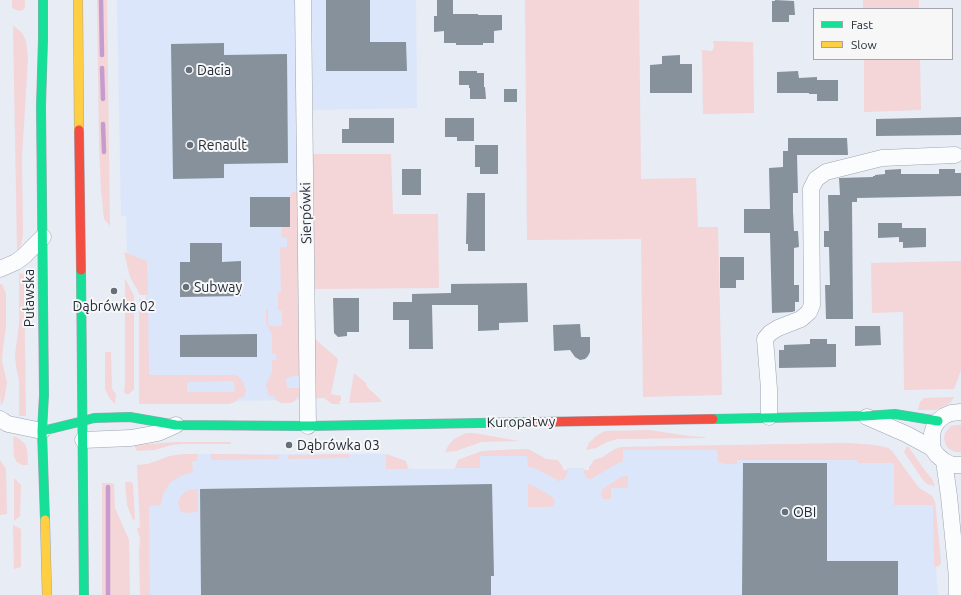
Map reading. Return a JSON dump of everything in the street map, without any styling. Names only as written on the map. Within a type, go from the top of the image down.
[{"type":"main road","name":"Puławska","points":[[43,0],[41,106],[44,395],[42,431],[47,595]]},
{"type":"main road","points":[[78,0],[83,421],[80,439],[84,595]]},
{"type":"main road","name":"Kuropatwy","points":[[42,431],[94,418],[130,417],[176,425],[308,426],[866,416],[895,414],[938,421]]},
{"type":"main road","points":[[42,431],[63,435]]},
{"type":"street","name":"Sierpówki","points":[[303,0],[308,426]]},
{"type":"street","points":[[770,417],[765,339],[770,333],[778,328],[801,319],[809,312],[812,304],[811,189],[816,179],[826,172],[882,158],[955,155]]},
{"type":"street","points":[[0,269],[16,262],[24,256],[43,236]]},
{"type":"street","points":[[932,448],[932,434],[938,421],[951,413],[961,412]]},
{"type":"street","name":"Kuropatwy","points":[[866,416],[906,434],[932,448],[944,461]]},
{"type":"street","points":[[0,419],[8,424],[42,431]]},
{"type":"street","name":"Kuropatwy","points":[[80,439],[131,438],[158,434],[176,425]]},
{"type":"street","points":[[944,461],[952,465],[961,465]]},
{"type":"street","points":[[944,461],[957,577],[957,595]]},
{"type":"street","points":[[957,577],[961,558]]},
{"type":"shaded area","points":[[12,0],[25,0],[25,7],[23,10],[19,11],[12,8]]},
{"type":"shaded area","points":[[97,0],[107,0],[110,226],[104,219],[101,190]]},
{"type":"shaded area","points":[[117,0],[295,0],[299,400],[140,402],[146,295],[145,260],[127,253],[126,216],[121,216]]},
{"type":"shaded area","points":[[312,0],[416,0],[417,108],[313,110]]},
{"type":"shaded area","points":[[525,0],[639,0],[641,179],[696,178],[698,227],[718,227],[722,395],[643,397],[641,239],[527,240]]},
{"type":"shaded area","points":[[863,0],[919,0],[919,8],[863,8]]},
{"type":"shaded area","points":[[13,25],[23,34],[26,41],[28,57],[22,158],[23,234],[21,245],[17,251]]},
{"type":"shaded area","points":[[713,41],[753,42],[754,113],[703,114],[702,50],[712,51],[714,47]]},
{"type":"shaded area","points":[[864,60],[920,60],[921,110],[864,112]]},
{"type":"shaded area","points":[[313,154],[391,154],[393,214],[438,214],[439,288],[315,289]]},
{"type":"shaded area","points":[[292,192],[299,192],[301,376],[286,378],[287,388],[302,388],[302,397],[297,397],[295,401],[290,403],[281,403],[277,401],[274,396],[269,396],[266,385],[272,372],[272,360],[276,360],[276,354],[272,353],[272,335],[266,322],[266,310],[268,310],[269,326],[282,326],[282,311],[278,310],[278,292],[281,292],[280,247],[287,247],[287,238],[281,237],[282,227],[290,227],[290,197]]},
{"type":"shaded area","points":[[124,252],[147,261],[148,295],[140,295],[130,277]]},
{"type":"shaded area","points":[[961,261],[961,370],[954,389],[904,390],[903,312],[872,313],[871,263]]},
{"type":"shaded area","points":[[19,273],[23,274],[24,276],[26,416],[19,416],[19,380],[15,355],[19,324]]},
{"type":"shaded area","points":[[125,278],[134,296],[134,389],[128,395],[124,392]]},
{"type":"shaded area","points":[[0,284],[2,284],[6,294],[6,327],[2,361],[7,383],[4,400],[1,406],[0,394]]},
{"type":"shaded area","points":[[139,299],[148,299],[149,375],[233,375],[238,376],[243,382],[246,390],[244,397],[239,398],[235,402],[229,404],[139,404]],"holes":[[[234,381],[235,392],[187,392],[187,382]]]},
{"type":"shaded area","points":[[314,338],[338,359],[331,394],[341,396],[341,401],[339,401],[340,404],[332,404],[324,398],[316,398],[314,392]]},
{"type":"shaded area","points":[[105,352],[111,352],[112,389],[116,394],[115,404],[110,399],[105,389]]},
{"type":"shaded area","points":[[354,373],[366,383],[367,387],[381,400],[381,402],[349,403]]},
{"type":"shaded area","points":[[954,397],[951,402],[935,410],[918,410],[920,402],[924,398]]},
{"type":"shaded area","points":[[961,425],[961,452],[951,450],[945,443],[945,433],[951,426]]},
{"type":"shaded area","points":[[649,430],[705,438],[618,439],[607,442],[596,448],[586,450],[589,443],[595,437],[606,431]]},
{"type":"shaded area","points":[[466,433],[519,441],[481,442],[456,451],[445,452],[454,439]]},
{"type":"shaded area","points":[[14,436],[25,444],[27,449],[28,465],[22,465],[17,462],[14,457]]},
{"type":"shaded area","points":[[176,442],[231,442],[231,444],[181,444],[155,450],[137,451],[135,447],[135,445]]},
{"type":"shaded area","points":[[848,443],[875,445],[888,448],[892,451],[919,488],[931,495],[933,498],[935,502],[941,563],[936,567],[938,595],[150,595],[148,464],[170,456],[183,454],[386,454],[406,461],[409,469],[452,469],[455,468],[458,460],[482,451],[525,449],[530,450],[546,459],[558,460],[563,470],[567,470],[567,468],[584,468],[584,470],[589,470],[589,467],[594,460],[603,457],[621,447]]},
{"type":"shaded area","points":[[848,443],[875,445],[888,448],[892,451],[919,488],[932,496],[935,502],[939,542],[941,563],[939,566],[934,567],[933,505],[894,505],[894,463],[858,463],[857,460],[737,460],[737,464],[725,464],[718,462],[717,450],[623,450],[623,461],[591,479],[586,478],[584,473],[584,470],[589,470],[589,467],[594,460],[603,457],[621,447]]},
{"type":"shaded area","points":[[907,446],[932,479],[935,486],[927,484],[923,480],[904,452]]},
{"type":"shaded area","points":[[530,450],[546,459],[558,460],[563,470],[568,470],[566,477],[559,481],[535,468],[528,467],[527,456],[480,456],[480,468],[455,468],[458,460],[482,451]]},
{"type":"shaded area","points":[[197,454],[197,461],[192,461],[193,472],[180,476],[170,483],[163,494],[161,505],[149,506],[150,595],[140,595],[140,538],[137,529],[140,527],[137,465],[148,464],[170,456]]},
{"type":"shaded area","points":[[211,454],[279,455],[279,459],[211,460]]},
{"type":"shaded area","points":[[349,454],[349,458],[288,459],[288,455]]},
{"type":"shaded area","points":[[386,454],[406,461],[408,469],[386,469]]},
{"type":"shaded area","points":[[0,460],[6,469],[7,514],[0,515]]},
{"type":"shaded area","points":[[625,476],[628,476],[628,488],[611,488],[611,499],[602,498],[601,493],[603,489]]},
{"type":"shaded area","points":[[14,478],[21,485],[20,516],[14,521]]},
{"type":"shaded area","points":[[125,482],[131,482],[133,484],[135,519],[133,520],[127,505]]},
{"type":"shaded area","points":[[102,483],[114,484],[115,508],[129,540],[130,595],[102,595]]},
{"type":"shaded area","points":[[528,484],[551,496],[555,502],[553,506],[528,507]]},
{"type":"shaded area","points":[[198,489],[198,512],[181,512],[178,503],[181,496],[186,491]]},
{"type":"shaded area","points":[[13,525],[21,529],[21,567],[14,569]]},
{"type":"building","points":[[326,0],[370,0],[370,42],[406,42],[407,71],[326,71]]},
{"type":"building","points":[[437,0],[453,0],[453,14],[502,15],[502,30],[494,31],[494,43],[483,43],[483,45],[456,45],[456,43],[444,43],[444,31],[434,32],[434,16],[437,16]]},
{"type":"building","points":[[772,1],[794,1],[795,15],[789,15],[789,22],[772,22]]},
{"type":"building","points":[[224,43],[224,55],[287,54],[288,163],[224,164],[224,178],[173,179],[171,44]]},
{"type":"building","points":[[680,55],[680,64],[692,64],[692,93],[650,93],[650,65],[662,64],[662,56]]},
{"type":"building","points":[[459,71],[477,71],[477,73],[484,73],[486,99],[470,99],[469,85],[459,85]]},
{"type":"building","points":[[798,71],[799,78],[817,77],[817,80],[838,80],[838,101],[817,101],[817,94],[777,93],[777,72]]},
{"type":"building","points":[[504,89],[517,89],[517,102],[504,102]]},
{"type":"building","points":[[961,117],[961,135],[876,136],[876,119]]},
{"type":"building","points":[[349,118],[394,118],[394,143],[342,143],[342,129],[349,129]]},
{"type":"building","points":[[445,118],[474,118],[474,141],[457,141],[457,137],[445,137]]},
{"type":"building","points":[[788,138],[847,138],[848,155],[797,155],[798,193],[793,193],[793,212],[794,231],[798,231],[799,247],[794,248],[794,285],[799,285],[799,302],[795,302],[795,311],[772,313],[770,233],[744,233],[744,209],[770,209],[769,168],[783,167],[783,151],[788,151]]},
{"type":"building","points":[[475,145],[498,145],[498,174],[480,174],[480,167],[475,167]]},
{"type":"building","points":[[402,169],[421,169],[421,195],[402,195]]},
{"type":"building","points":[[901,169],[901,174],[939,174],[939,169],[955,169],[955,173],[961,173],[961,196],[857,198],[857,202],[852,202],[853,319],[826,319],[825,285],[830,285],[829,247],[824,247],[824,231],[829,231],[828,195],[840,195],[839,178],[873,177],[875,175],[885,174],[885,170]]},
{"type":"building","points":[[467,193],[485,193],[485,251],[468,251],[468,244],[466,244]]},
{"type":"building","points":[[250,197],[290,197],[290,227],[250,227]]},
{"type":"building","points":[[878,223],[902,223],[902,228],[926,228],[926,247],[903,248],[903,242],[899,242],[899,237],[878,238]]},
{"type":"building","points":[[190,243],[222,243],[222,262],[241,261],[241,296],[180,297],[180,262],[190,262]]},
{"type":"building","points":[[720,257],[744,257],[744,280],[736,280],[736,288],[720,288]]},
{"type":"building","points":[[527,283],[528,322],[499,323],[499,330],[478,331],[478,305],[432,305],[433,349],[409,349],[409,320],[393,320],[393,302],[412,302],[412,294],[451,293],[451,284]]},
{"type":"building","points":[[333,298],[359,298],[359,332],[347,332],[347,336],[338,337],[334,333]]},
{"type":"building","points":[[580,324],[581,337],[590,337],[590,352],[588,356],[585,359],[580,360],[575,357],[570,350],[554,351],[553,325]]},
{"type":"building","points":[[855,326],[880,326],[881,345],[855,346]]},
{"type":"building","points":[[257,334],[257,357],[180,357],[180,335]]},
{"type":"building","points":[[810,339],[827,339],[827,344],[836,344],[836,367],[779,368],[779,350],[784,350],[784,345],[810,344]]},
{"type":"building","name":"OBI","points":[[743,463],[827,463],[827,561],[898,561],[898,595],[742,595]]},
{"type":"building","points":[[492,484],[494,576],[491,576],[491,595],[201,595],[200,489]]},
{"type":"waterway","points":[[101,0],[102,55]]},
{"type":"waterway","points":[[102,68],[103,99]]},
{"type":"waterway","points":[[103,124],[104,152]]},
{"type":"waterway","points":[[108,487],[108,595]]},
{"type":"traffic: fast","points":[[43,0],[41,106],[44,395],[42,431],[45,520]]},
{"type":"traffic: fast","points":[[81,270],[84,595]]},
{"type":"traffic: fast","points":[[713,419],[895,414],[938,421]]},
{"type":"traffic: fast","points":[[83,421],[94,418],[130,417],[176,425],[308,426],[537,422]]},
{"type":"traffic: fast","points":[[42,431],[83,421]]},
{"type":"traffic: slow","points":[[78,0],[79,130]]},
{"type":"traffic: slow","points":[[45,520],[47,595]]},
{"type":"traffic: jam","points":[[79,130],[81,270]]},
{"type":"traffic: jam","points":[[537,422],[713,419]]},
{"type":"place","name":"Dacia","points":[[189,70]]},
{"type":"place","name":"Renault","points":[[190,145]]},
{"type":"place","name":"Subway","points":[[186,287]]},
{"type":"place","name":"Dąbrówka 02","points":[[114,291]]},
{"type":"place","name":"Dąbrówka 03","points":[[289,445]]},
{"type":"place","name":"OBI","points":[[785,512]]}]
